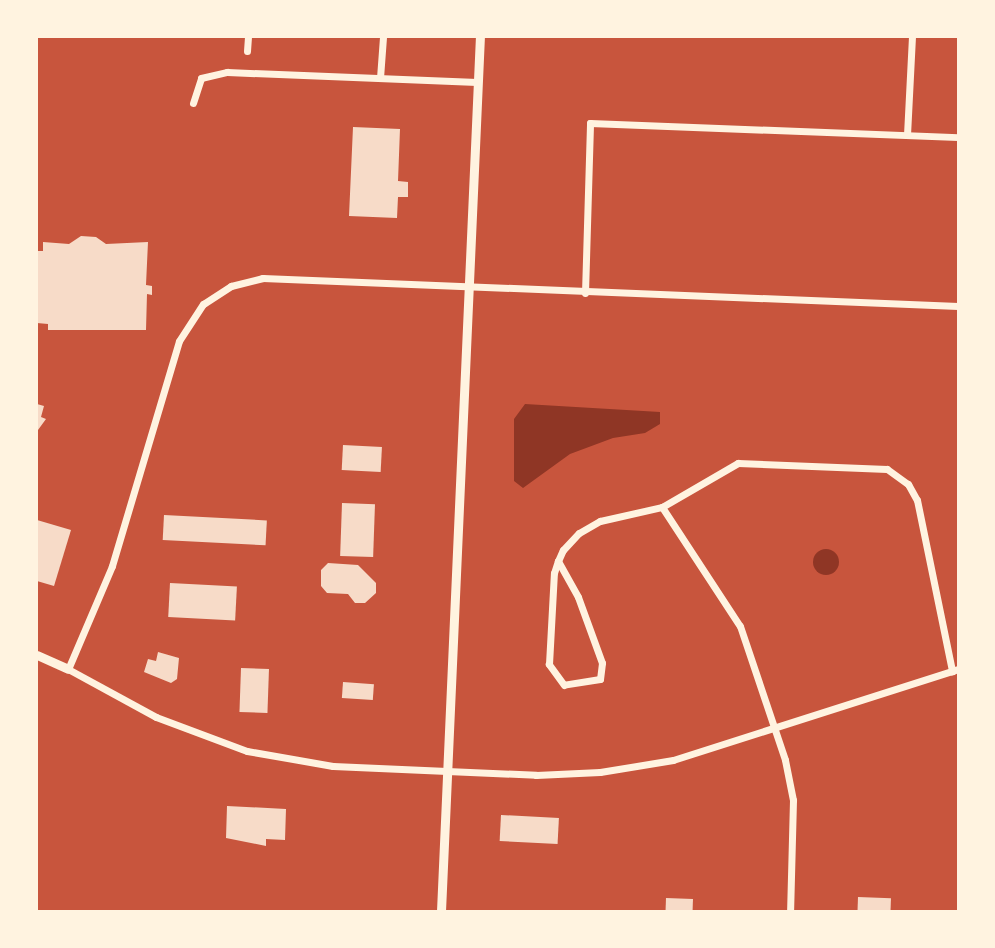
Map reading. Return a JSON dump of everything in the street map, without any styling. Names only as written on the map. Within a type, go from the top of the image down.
[{"type":"street","points":[[247,51],[248,37]]},
{"type":"street","points":[[380,78],[383,37]]},
{"type":"street","points":[[441,911],[480,37]]},
{"type":"street","points":[[907,135],[912,37]]},
{"type":"street","points":[[192,103],[201,78],[227,72],[477,82]]},
{"type":"street","points":[[584,293],[590,123],[958,137]]},
{"type":"street","points":[[68,669],[112,566],[179,341],[203,304],[231,286],[263,278],[958,306]]},
{"type":"street","points":[[37,655],[156,717],[247,751],[333,766],[447,772],[600,772],[674,760],[955,670],[917,500],[895,473],[870,466],[746,462],[724,470],[662,507],[589,526],[571,541],[558,562],[549,664],[564,685],[600,679],[602,663],[578,597],[558,562]]},
{"type":"street","points":[[662,507],[740,626],[775,729],[793,800],[790,911]]},
{"type":"shaded area","points":[[525,404],[660,412],[660,424],[645,433],[613,438],[570,454],[523,488],[514,481],[514,419]]},
{"type":"shaded area","points":[[826,549],[835,553],[839,562],[835,571],[826,575],[817,571],[813,562],[817,553]]},
{"type":"building","points":[[353,127],[400,129],[398,181],[408,182],[408,197],[398,197],[397,218],[349,216]]},
{"type":"building","points":[[81,236],[96,237],[106,244],[148,242],[146,285],[152,286],[152,295],[147,294],[146,330],[48,330],[48,324],[37,323],[37,251],[43,251],[43,242],[69,244]]},
{"type":"building","points":[[37,404],[44,406],[41,417],[46,419],[38,430]]},
{"type":"building","points":[[343,445],[382,447],[381,472],[342,470]]},
{"type":"building","points":[[342,503],[375,504],[373,557],[340,556]]},
{"type":"building","points":[[164,515],[267,520],[266,545],[163,540]]},
{"type":"building","points":[[37,520],[71,530],[54,586],[37,581]]},
{"type":"building","points":[[328,563],[358,565],[376,583],[376,593],[365,603],[355,603],[348,594],[327,593],[321,586],[321,570]]},
{"type":"building","points":[[170,583],[237,587],[235,620],[168,617]]},
{"type":"building","points":[[158,652],[179,658],[177,679],[171,683],[144,672],[148,659],[156,661]]},
{"type":"building","points":[[241,668],[269,669],[267,713],[239,712]]},
{"type":"building","points":[[343,682],[374,684],[373,700],[342,698]]},
{"type":"building","points":[[227,806],[286,809],[285,840],[266,839],[266,846],[226,838]]},
{"type":"building","points":[[501,815],[559,818],[558,844],[500,841]]},
{"type":"building","points":[[858,897],[891,898],[891,911],[858,911]]},
{"type":"building","points":[[666,898],[693,899],[693,911],[666,911]]}]
